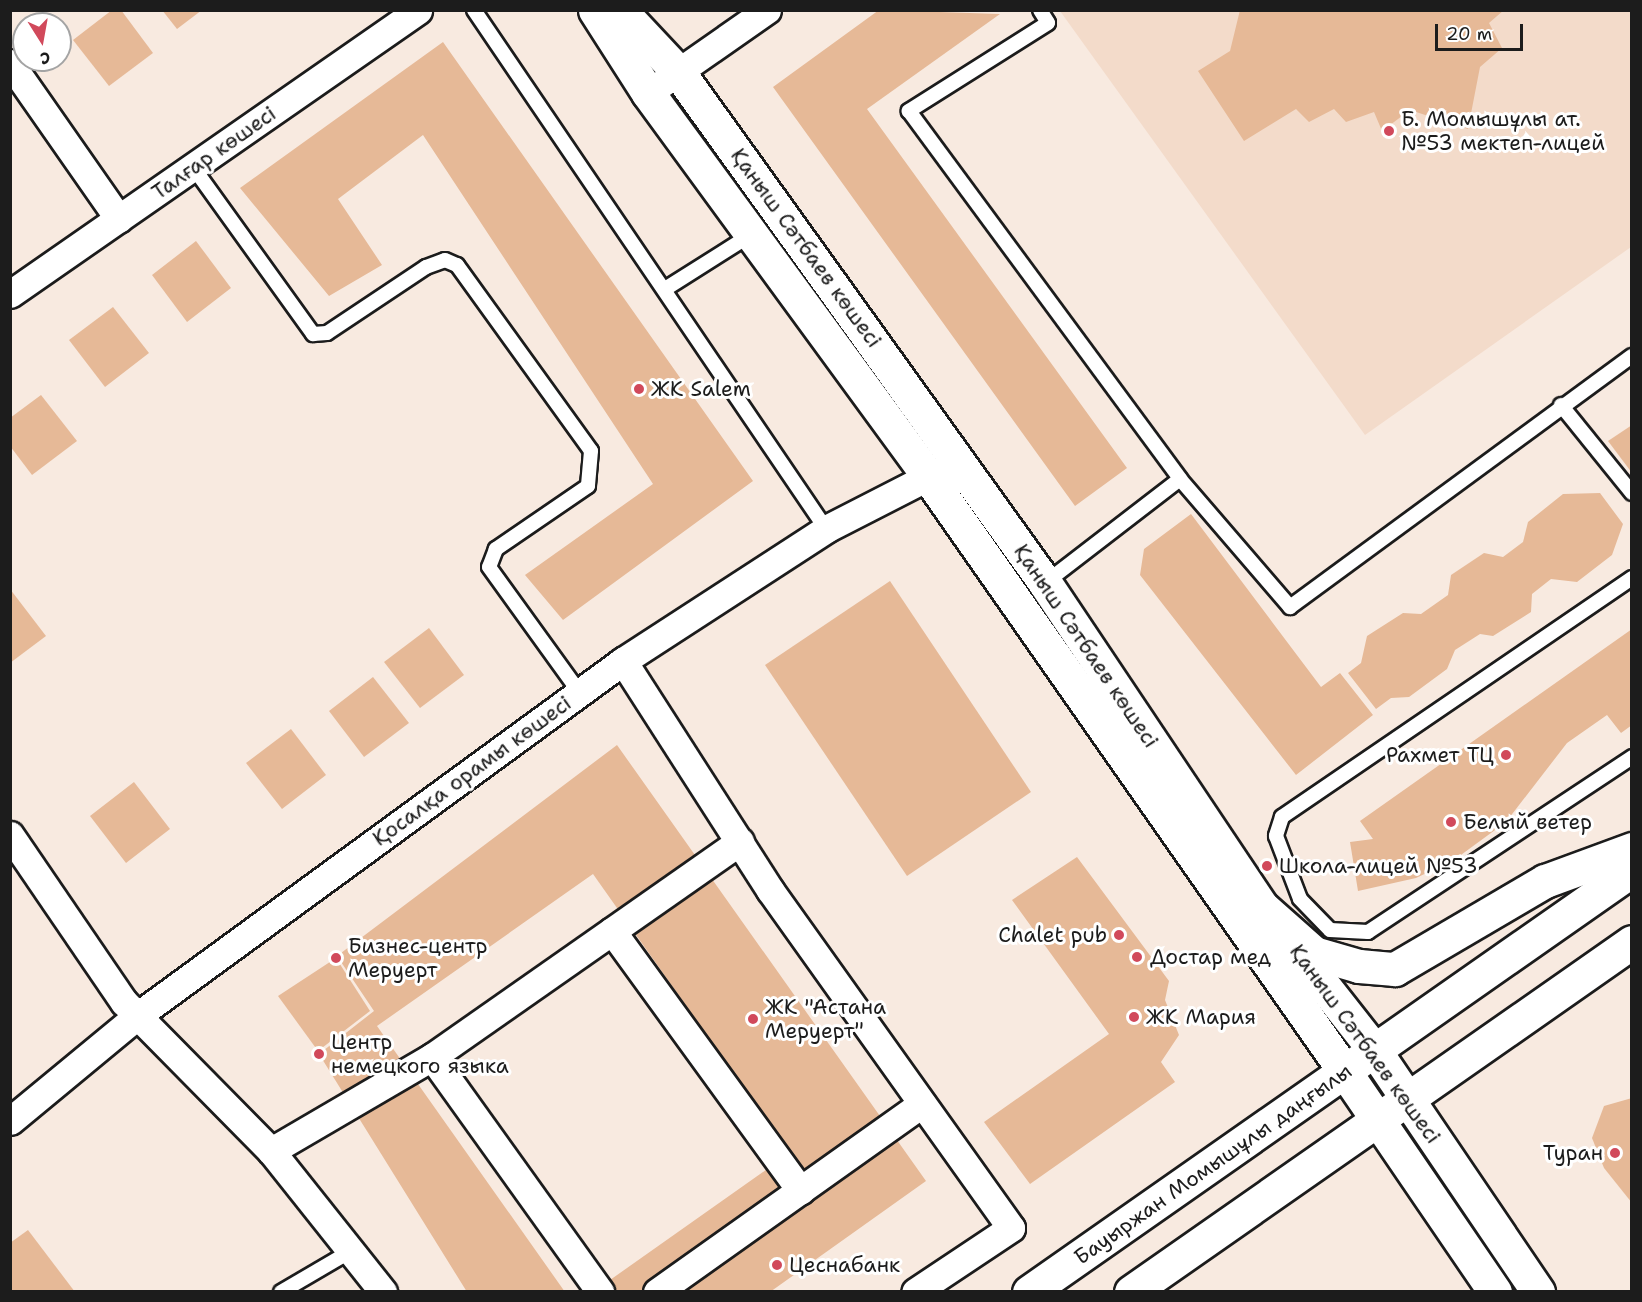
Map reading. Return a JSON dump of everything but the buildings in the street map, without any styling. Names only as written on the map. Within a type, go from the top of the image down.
[{"type":"street","name":"Талғар көшесі","points":[[10,294],[418,10]]},
{"type":"street","name":"Қаныш Сәтбаев көшесі","points":[[595,10],[648,93],[930,479],[1345,1072],[1495,1292]]},
{"type":"street","name":"Қаныш Сәтбаев көшесі","points":[[620,10],[679,72],[958,458],[1045,583],[1261,906],[1376,1051],[1538,1292]]},
{"type":"street","points":[[648,93],[767,10]]},
{"type":"street","points":[[10,63],[119,219]]},
{"type":"street","name":"Қосалқа орамы көшесі","points":[[10,1121],[137,1016],[623,661],[826,529],[930,479],[958,458]]},
{"type":"street","points":[[623,661],[740,841],[1011,1228],[915,1292]]},
{"type":"street","points":[[10,835],[137,1016],[271,1151],[383,1292]]},
{"type":"street","points":[[271,1151],[432,1057],[740,841]]},
{"type":"street","points":[[1261,906],[1314,953],[1359,966],[1395,969],[1545,881],[1632,849]]},
{"type":"street","name":"Бауыржан Момышұлы даңғылы","points":[[1029,1292],[1632,870]]},
{"type":"street","points":[[612,931],[801,1191]]},
{"type":"street","points":[[1131,1292],[1410,1101],[1632,942]]},
{"type":"street","points":[[432,1057],[600,1292]]},
{"type":"street","points":[[657,1292],[922,1104]]},
{"type":"lane","points":[[474,10],[826,529]]},
{"type":"lane","points":[[1040,10],[1048,23],[909,111],[1180,479],[1290,607],[1561,405],[1632,356]]},
{"type":"lane","points":[[193,167],[313,334],[327,333],[426,267],[445,260],[457,265],[492,312],[591,451],[588,486],[496,549],[489,567],[579,693]]},
{"type":"lane","points":[[665,289],[752,234]]},
{"type":"lane","points":[[1561,405],[1632,492]]},
{"type":"lane","points":[[1045,583],[1180,479]]},
{"type":"lane","points":[[1632,578],[1282,816],[1276,836],[1300,899],[1330,930],[1368,932],[1632,757]]},
{"type":"lane","points":[[281,1292],[351,1251]]},
{"type":"shaded area","name":"Б. Момышұлы ат. №53 мектеп-лицей","points":[[1060,11],[1631,11],[1631,247],[1365,435]]},
{"type":"place","name":"Б. Момышұлы ат. №53 мектеп-лицей","points":[[1389,131]]},
{"type":"place","name":"ЖК Salem","points":[[639,389]]},
{"type":"place","name":"Рахмет ТЦ","points":[[1506,755]]},
{"type":"place","name":"Белый ветер","points":[[1451,822]]},
{"type":"place","name":"Школа-лицей №53","points":[[1267,866]]},
{"type":"place","name":"Chalet pub","points":[[1119,935]]},
{"type":"place","name":"Достар мед","points":[[1137,957]]},
{"type":"place","name":"Бизнес-центр Меруерт","points":[[336,958]]},
{"type":"place","name":"ЖК Мария","points":[[1134,1017]]},
{"type":"place","name":"ЖК \"Астана Меруерт\"","points":[[753,1019]]},
{"type":"place","name":"Центр немецкого языка","points":[[319,1054]]},
{"type":"place","name":"Туран","points":[[1615,1153]]},
{"type":"place","name":"Цеснабанк","points":[[777,1265]]}]
